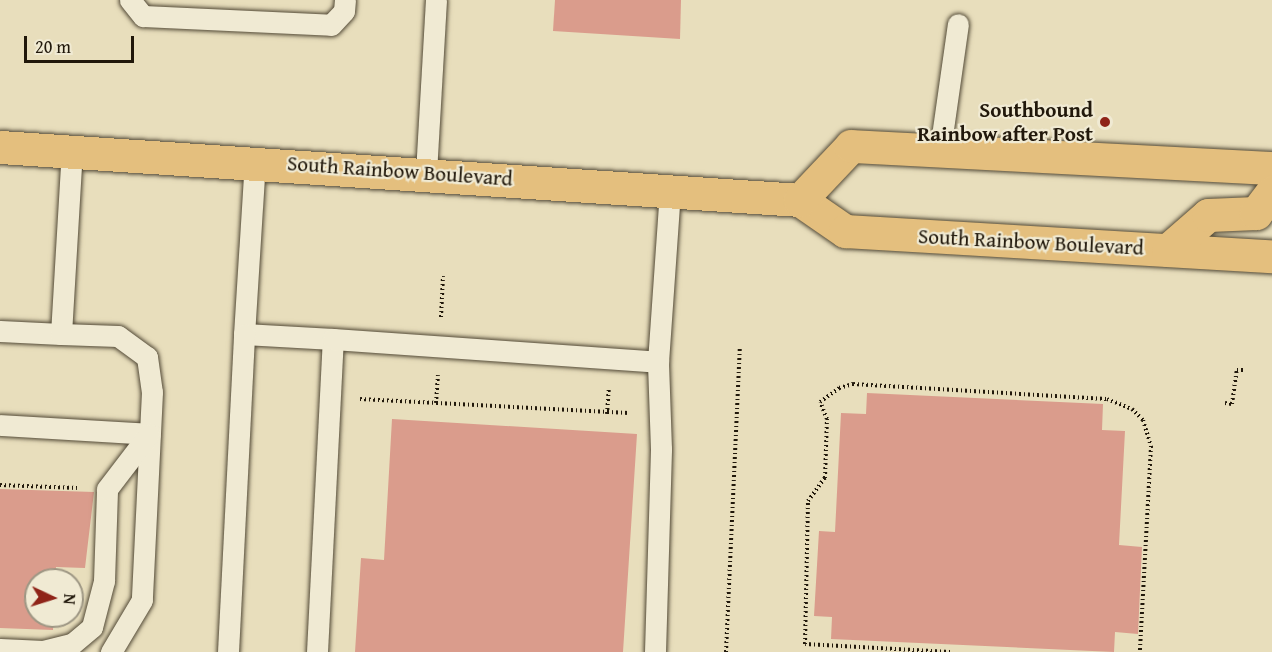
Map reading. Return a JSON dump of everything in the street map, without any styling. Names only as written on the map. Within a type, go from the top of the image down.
[{"type":"main road","points":[[800,200],[851,146],[1272,168]]},
{"type":"main road","name":"South Rainbow Boulevard","points":[[0,147],[255,160],[800,200],[845,231],[1272,256]]},
{"type":"main road","points":[[1168,250],[1208,215],[1256,213],[1272,192]]},
{"type":"lane","points":[[130,0],[143,16],[331,25],[344,11],[345,0]]},
{"type":"lane","points":[[426,173],[436,0]]},
{"type":"lane","points":[[940,150],[958,24]]},
{"type":"lane","points":[[61,334],[72,151]]},
{"type":"lane","points":[[228,652],[255,160]]},
{"type":"lane","points":[[655,652],[661,449],[658,362],[669,191]]},
{"type":"lane","points":[[0,331],[118,336],[147,357],[150,434],[142,600],[111,652]]},
{"type":"lane","points":[[244,334],[658,362]]},
{"type":"lane","points":[[317,652],[333,339]]},
{"type":"lane","points":[[0,426],[150,434]]},
{"type":"lane","points":[[0,649],[43,651],[72,644],[92,627],[104,581],[107,489],[150,434]]},
{"type":"path","points":[[440,320],[443,276]]},
{"type":"path","points":[[726,652],[740,348]]},
{"type":"path","points":[[436,403],[438,370]]},
{"type":"path","points":[[1225,404],[1232,404],[1237,370],[1245,370]]},
{"type":"path","points":[[607,414],[609,382]]},
{"type":"path","points":[[950,652],[805,644],[808,501],[825,478],[827,419],[820,402],[839,388],[854,384],[1107,399],[1132,409],[1143,420],[1151,446],[1140,652]]},
{"type":"path","points":[[329,397],[629,415],[630,409],[640,409]]},
{"type":"path","points":[[0,485],[107,489]]},
{"type":"building","points":[[555,0],[681,0],[680,39],[553,31]]},
{"type":"building","points":[[867,393],[1103,404],[1102,430],[1125,431],[1119,545],[1142,547],[1138,634],[1115,632],[1114,652],[831,639],[832,617],[814,616],[819,531],[835,532],[841,413],[866,414]]},
{"type":"building","points":[[392,419],[637,434],[623,652],[355,652],[361,558],[384,560]]},
{"type":"building","points":[[0,489],[94,492],[85,568],[24,568],[24,628],[53,628],[53,630],[0,628]]},
{"type":"place","name":"Southbound Rainbow after Post","points":[[1105,122]]}]
